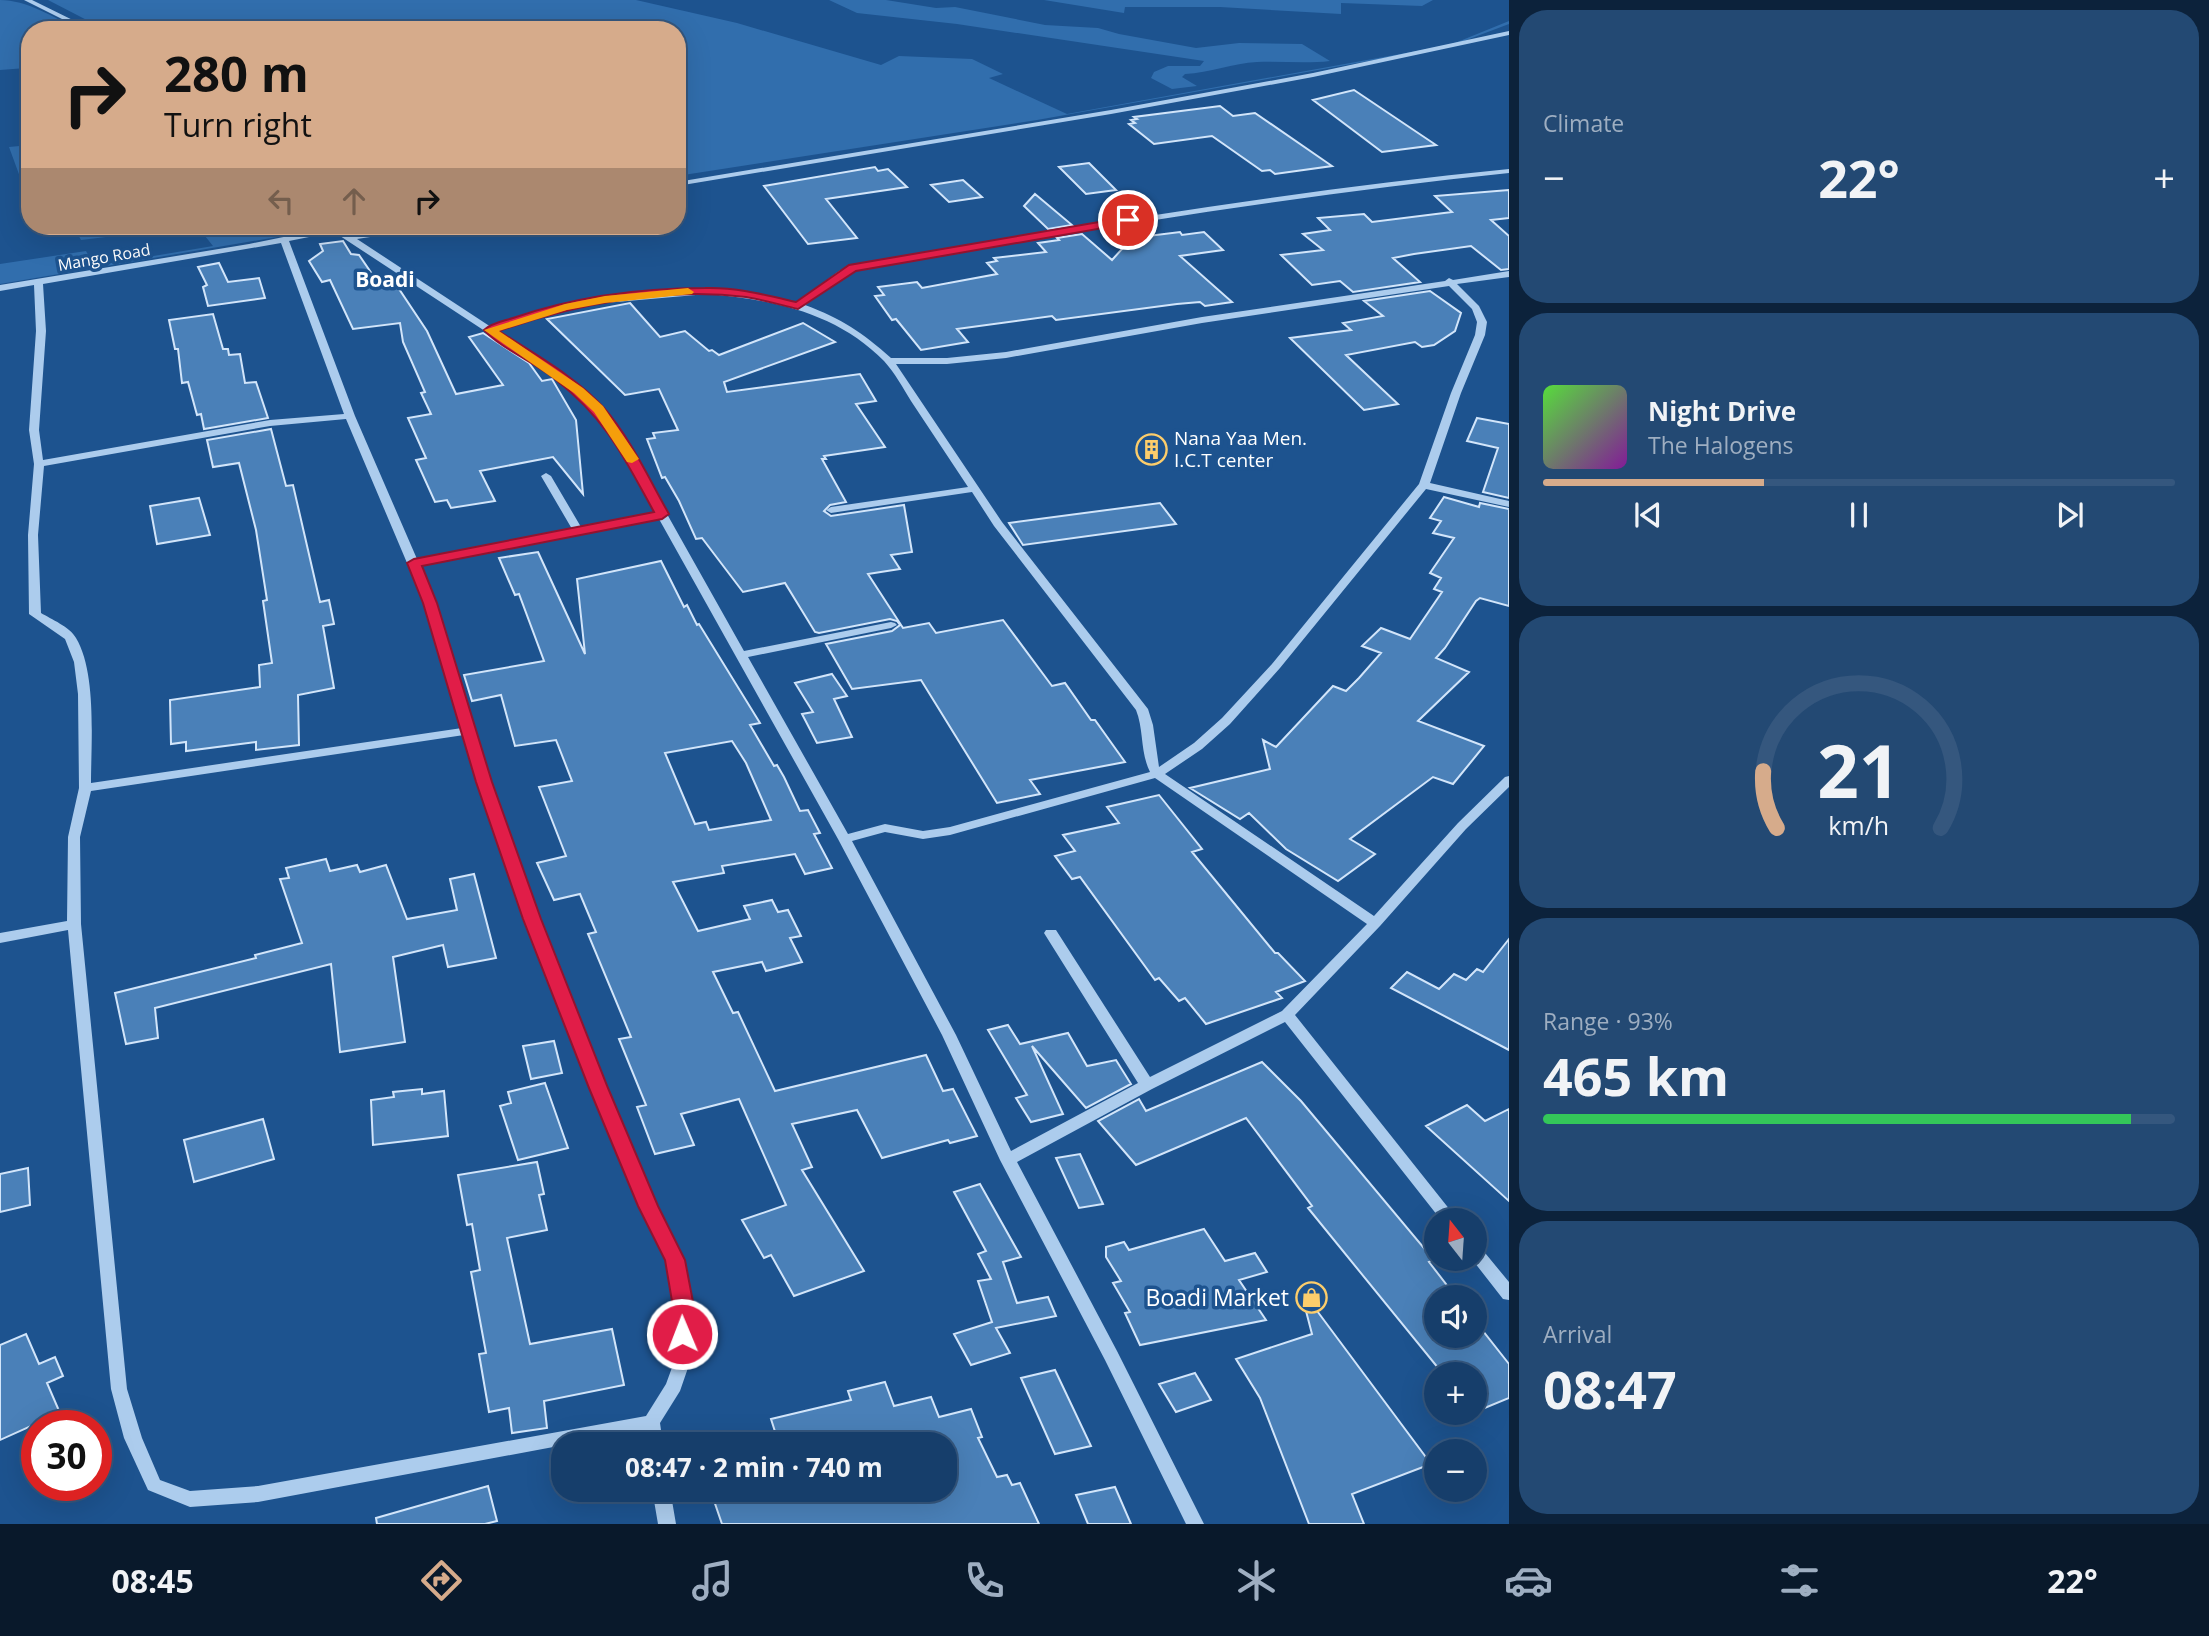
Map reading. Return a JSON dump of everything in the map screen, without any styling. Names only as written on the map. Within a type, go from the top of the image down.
[{"type":"street","points":[[27,0],[71,21]]},
{"type":"street","points":[[686,183],[1074,119],[1326,72],[1509,33]]},
{"type":"street","points":[[798,306],[842,273],[853,268],[1208,206],[1509,171]]},
{"type":"street","name":"Mango Road","points":[[0,288],[303,235]]},
{"type":"street","points":[[344,235],[558,375],[598,409],[617,434],[844,839],[949,1035],[1008,1160],[1195,1524]]},
{"type":"street","points":[[348,238],[367,235]]},
{"type":"street","points":[[284,240],[350,416],[430,603],[493,807],[555,979],[648,1206],[675,1260],[683,1307],[682,1362],[674,1386],[651,1422],[652,1432]]},
{"type":"street","points":[[889,361],[947,361],[1006,355],[1114,334],[1509,274]]},
{"type":"street","points":[[844,839],[885,828],[923,835],[950,831],[1157,774],[1198,746],[1226,721],[1276,666],[1424,485],[1456,393],[1480,335],[1482,322],[1476,308],[1449,281]]},
{"type":"street","points":[[38,282],[41,331],[34,430],[39,464],[33,535],[35,614],[38,619],[64,631],[70,637],[80,662],[84,694],[85,788],[74,837],[74,924],[119,1389],[133,1438],[154,1485],[190,1499],[258,1494],[651,1422]]},
{"type":"street","points":[[490,330],[545,311],[605,300],[707,291],[747,294],[798,306],[830,318],[861,336],[889,361],[998,524],[1142,709],[1149,727],[1150,760],[1157,774],[1375,923]]},
{"type":"street","points":[[39,464],[270,423],[350,416]]},
{"type":"street","points":[[546,476],[578,531]]},
{"type":"street","points":[[1424,485],[1509,504]]},
{"type":"street","points":[[831,510],[974,489]]},
{"type":"street","points":[[414,563],[662,514]]},
{"type":"street","points":[[741,655],[891,625]]},
{"type":"street","points":[[85,788],[469,731]]},
{"type":"street","points":[[1008,1160],[1147,1085],[1287,1015],[1509,779]]},
{"type":"street","points":[[0,938],[74,924]]},
{"type":"street","points":[[1051,933],[1147,1085]]},
{"type":"street","points":[[1287,1015],[1440,1208]]},
{"type":"street","points":[[1488,1268],[1509,1294]]},
{"type":"street","points":[[663,1502],[667,1524]]},
{"type":"shaded area","points":[[0,0],[30,6],[61,21],[21,21],[21,68],[0,70]]},
{"type":"shaded area","points":[[48,0],[636,0],[737,23],[881,65],[899,56],[972,59],[1003,74],[989,78],[1067,114],[1450,45],[1509,21],[1509,24],[1456,44],[1380,59],[1037,120],[686,175],[686,21],[89,21]]},
{"type":"shaded area","points":[[829,0],[886,0],[936,8],[955,7],[1045,25],[1098,28],[1196,48],[1239,43],[1302,44],[1330,61],[1239,64],[1185,74],[1182,77],[1197,86],[1172,89],[1151,78],[1154,72],[1168,66],[1200,66],[1204,61],[957,24],[857,13]]},
{"type":"shaded area","points":[[1044,0],[1433,0],[1422,6],[1341,3],[1341,14],[1220,7],[1125,7],[1124,13]]},
{"type":"shaded area","points":[[21,146],[21,177],[20,177],[9,147]]},
{"type":"shaded area","points":[[78,235],[122,235],[81,240]]},
{"type":"shaded area","points":[[204,235],[289,235],[0,284],[0,264],[86,251],[94,266],[213,246]]},
{"type":"building","points":[[1354,90],[1436,145],[1382,152],[1313,100]]},
{"type":"building","points":[[1220,106],[1233,116],[1255,113],[1332,166],[1275,174],[1270,170],[1262,171],[1212,136],[1154,144],[1129,124],[1135,123],[1131,120],[1137,119],[1134,117]]},
{"type":"building","points":[[1089,163],[1116,190],[1086,194],[1059,167]]},
{"type":"building","points":[[875,167],[878,171],[888,169],[907,187],[826,199],[857,238],[808,244],[764,186]]},
{"type":"building","points":[[963,180],[982,197],[949,202],[931,185]]},
{"type":"building","points":[[1509,190],[1509,218],[1491,220],[1509,236],[1509,269],[1501,270],[1471,246],[1414,254],[1393,258],[1420,282],[1353,292],[1340,281],[1312,285],[1281,255],[1323,250],[1303,234],[1330,230],[1318,218],[1364,214],[1372,222],[1452,212],[1435,196]]},
{"type":"building","points":[[1035,194],[1072,225],[1048,229],[1024,206]]},
{"type":"building","points":[[1180,232],[1182,235],[1204,232],[1223,250],[1180,256],[1232,302],[1205,306],[1200,302],[1177,304],[1056,320],[1052,316],[957,329],[968,342],[921,350],[896,319],[892,320],[875,296],[884,295],[878,287],[917,282],[922,288],[997,274],[987,263],[997,261],[994,258],[1046,252],[1038,243],[1059,240],[1057,238],[1082,234],[1112,260],[1132,238]]},
{"type":"building","points":[[343,241],[351,254],[359,255],[381,287],[395,283],[427,331],[456,394],[503,385],[469,337],[483,333],[529,363],[542,381],[552,379],[576,420],[583,494],[553,457],[480,471],[495,501],[451,508],[447,500],[435,502],[416,460],[426,458],[408,418],[431,414],[421,393],[425,392],[403,342],[400,323],[353,329],[330,280],[322,282],[309,261],[323,251],[320,244]]},
{"type":"building","points":[[219,263],[228,282],[259,278],[265,298],[208,306],[203,287],[207,285],[198,267]]},
{"type":"building","points":[[1430,291],[1461,313],[1455,331],[1434,345],[1422,347],[1415,342],[1346,355],[1398,404],[1364,410],[1290,338],[1351,330],[1343,323],[1383,316],[1364,301]]},
{"type":"building","points":[[630,303],[660,337],[685,331],[709,351],[719,355],[803,323],[835,342],[724,382],[727,392],[860,374],[876,401],[856,404],[885,447],[824,456],[826,459],[822,459],[846,502],[830,505],[824,511],[831,516],[904,505],[912,552],[891,555],[900,569],[868,574],[903,628],[929,623],[936,633],[1003,620],[1052,686],[1065,683],[1125,762],[1030,780],[1040,794],[997,803],[921,680],[852,689],[826,644],[892,631],[900,625],[897,621],[890,619],[819,633],[815,632],[785,583],[743,592],[702,538],[696,539],[679,501],[665,477],[662,478],[647,439],[655,438],[653,433],[678,430],[659,389],[625,395],[547,319]]},
{"type":"building","points":[[213,314],[223,349],[228,349],[229,355],[240,354],[245,383],[256,382],[268,418],[204,429],[201,414],[197,415],[188,382],[182,383],[178,349],[175,349],[169,320]]},
{"type":"building","points":[[1477,418],[1509,424],[1509,498],[1483,492],[1498,448],[1467,441]]},
{"type":"building","points":[[271,429],[286,486],[293,485],[320,602],[329,600],[334,624],[323,626],[334,688],[298,695],[299,745],[256,750],[256,742],[186,751],[186,742],[171,744],[170,700],[260,687],[259,665],[272,663],[263,601],[267,600],[256,530],[239,463],[213,467],[207,440]]},
{"type":"building","points":[[1444,497],[1479,507],[1480,503],[1509,509],[1509,606],[1480,598],[1476,601],[1436,658],[1469,672],[1418,721],[1484,746],[1453,784],[1433,777],[1350,839],[1375,854],[1338,881],[1286,849],[1249,813],[1240,819],[1190,788],[1270,769],[1263,740],[1276,747],[1333,686],[1346,691],[1381,653],[1362,646],[1381,628],[1410,639],[1442,592],[1434,589],[1441,578],[1430,573],[1454,538],[1433,533],[1441,521],[1430,518]]},
{"type":"building","points":[[199,498],[210,535],[157,544],[150,506]]},
{"type":"building","points":[[1160,503],[1176,524],[1023,545],[1009,523]]},
{"type":"building","points":[[538,552],[585,654],[577,579],[661,561],[684,607],[687,605],[760,723],[750,725],[774,766],[777,765],[784,777],[800,811],[808,810],[820,833],[814,834],[832,868],[805,874],[795,854],[722,866],[724,873],[673,882],[698,931],[750,919],[744,906],[772,900],[778,912],[788,910],[801,936],[790,938],[802,962],[766,971],[762,962],[713,972],[733,1013],[738,1012],[775,1091],[926,1055],[943,1091],[953,1089],[977,1136],[950,1143],[948,1140],[882,1158],[857,1110],[792,1124],[812,1167],[802,1170],[864,1271],[794,1296],[771,1255],[764,1258],[742,1220],[786,1205],[739,1099],[681,1114],[694,1145],[655,1154],[637,1107],[646,1105],[619,1039],[631,1037],[588,934],[596,932],[580,894],[554,900],[537,863],[566,856],[539,787],[572,781],[556,740],[515,746],[501,695],[472,701],[464,675],[544,661],[519,594],[515,595],[499,558]],"holes":[[[732,741],[746,763],[771,820],[709,830],[706,822],[695,824],[665,753]]]},
{"type":"building","points":[[832,674],[847,696],[834,699],[852,737],[817,743],[802,714],[813,712],[795,683]]},
{"type":"building","points":[[1159,795],[1202,849],[1192,852],[1275,953],[1305,981],[1276,992],[1282,998],[1206,1024],[1185,998],[1179,1001],[1159,978],[1155,980],[1080,877],[1072,879],[1055,856],[1075,851],[1063,835],[1119,823],[1107,807]]},
{"type":"building","points":[[326,859],[330,871],[357,865],[360,872],[386,865],[407,919],[457,910],[450,879],[474,874],[496,958],[448,967],[443,945],[393,957],[405,1042],[340,1052],[331,964],[155,1008],[158,1038],[126,1044],[115,993],[256,958],[255,955],[302,943],[280,879],[289,878],[286,868]]},
{"type":"building","points":[[1509,939],[1509,1050],[1391,988],[1407,972],[1439,989],[1454,974],[1466,980],[1477,969],[1483,972]]},
{"type":"building","points":[[1008,1025],[1020,1044],[1068,1033],[1087,1066],[1116,1060],[1131,1084],[1086,1108],[1032,1046],[1063,1114],[1031,1122],[1016,1098],[1027,1095],[988,1030]]},
{"type":"building","points":[[554,1041],[562,1073],[531,1079],[523,1046]]},
{"type":"building","points":[[1262,1062],[1301,1101],[1424,1248],[1424,1271],[1436,1271],[1447,1285],[1424,1285],[1424,1348],[1487,1348],[1487,1336],[1509,1364],[1509,1398],[1487,1407],[1487,1362],[1433,1362],[1308,1208],[1312,1206],[1246,1118],[1136,1165],[1098,1121],[1139,1099],[1146,1111]]},
{"type":"building","points":[[545,1083],[568,1148],[518,1160],[500,1106],[511,1103],[508,1092]]},
{"type":"building","points":[[422,1089],[422,1094],[444,1091],[448,1136],[373,1145],[371,1100],[394,1097],[393,1092]]},
{"type":"building","points":[[1467,1105],[1485,1121],[1509,1109],[1509,1201],[1426,1126]]},
{"type":"building","points":[[263,1119],[274,1159],[194,1182],[184,1140]]},
{"type":"building","points":[[1080,1154],[1103,1204],[1079,1208],[1056,1158]]},
{"type":"building","points":[[537,1162],[544,1194],[539,1195],[547,1230],[507,1238],[530,1344],[612,1329],[624,1385],[544,1401],[547,1428],[512,1433],[509,1408],[489,1412],[479,1354],[486,1353],[471,1272],[480,1270],[472,1224],[467,1225],[458,1175]]},
{"type":"building","points":[[28,1168],[30,1205],[0,1212],[0,1174]]},
{"type":"building","points":[[980,1184],[1021,1257],[1003,1262],[1017,1303],[1048,1297],[1056,1316],[996,1328],[1010,1353],[971,1365],[954,1334],[992,1322],[978,1281],[991,1279],[978,1254],[986,1251],[954,1192]]},
{"type":"building","points":[[1204,1229],[1225,1261],[1255,1253],[1267,1272],[1239,1280],[1266,1320],[1140,1345],[1125,1313],[1130,1312],[1113,1283],[1121,1281],[1106,1257],[1106,1247],[1124,1242],[1129,1250]]},
{"type":"building","points":[[1300,1288],[1424,1455],[1424,1467],[1352,1494],[1364,1524],[1309,1524],[1260,1398],[1236,1359],[1312,1334]]},
{"type":"building","points":[[26,1334],[39,1364],[55,1357],[63,1376],[47,1383],[59,1410],[21,1410],[21,1431],[0,1440],[0,1345]]},
{"type":"building","points":[[1055,1370],[1091,1446],[1055,1454],[1021,1378]]},
{"type":"building","points":[[1195,1373],[1211,1400],[1176,1412],[1159,1384]]},
{"type":"building","points":[[885,1382],[894,1406],[931,1397],[939,1417],[971,1409],[982,1437],[978,1438],[997,1477],[1007,1475],[1012,1485],[1020,1483],[1039,1524],[722,1524],[714,1502],[957,1502],[957,1432],[775,1432],[771,1419],[851,1400],[848,1391]]},
{"type":"building","points":[[488,1486],[497,1521],[485,1524],[377,1524],[376,1518]]},
{"type":"building","points":[[1115,1487],[1131,1524],[1088,1524],[1076,1495]]},
{"type":"slow traffic","points":[[632,459],[598,409],[578,390],[490,330],[565,307],[605,300],[688,292]]},
{"type":"place","name":"Nana Yaa Men. I.C.T center","points":[[1151,449]]},
{"type":"place","name":"Boadi Market","points":[[1312,1297]]},
{"type":"district","name":"Boadi","points":[[385,279]]},
{"type":"route","points":[[682,1334],[683,1307],[675,1260],[648,1206],[598,1088],[532,919],[484,782],[461,698],[430,603],[414,563],[662,514],[617,434],[598,409],[558,375],[490,330],[545,311],[605,300],[668,293],[707,291],[747,294],[798,306],[842,273],[853,268],[1128,220]]}]
